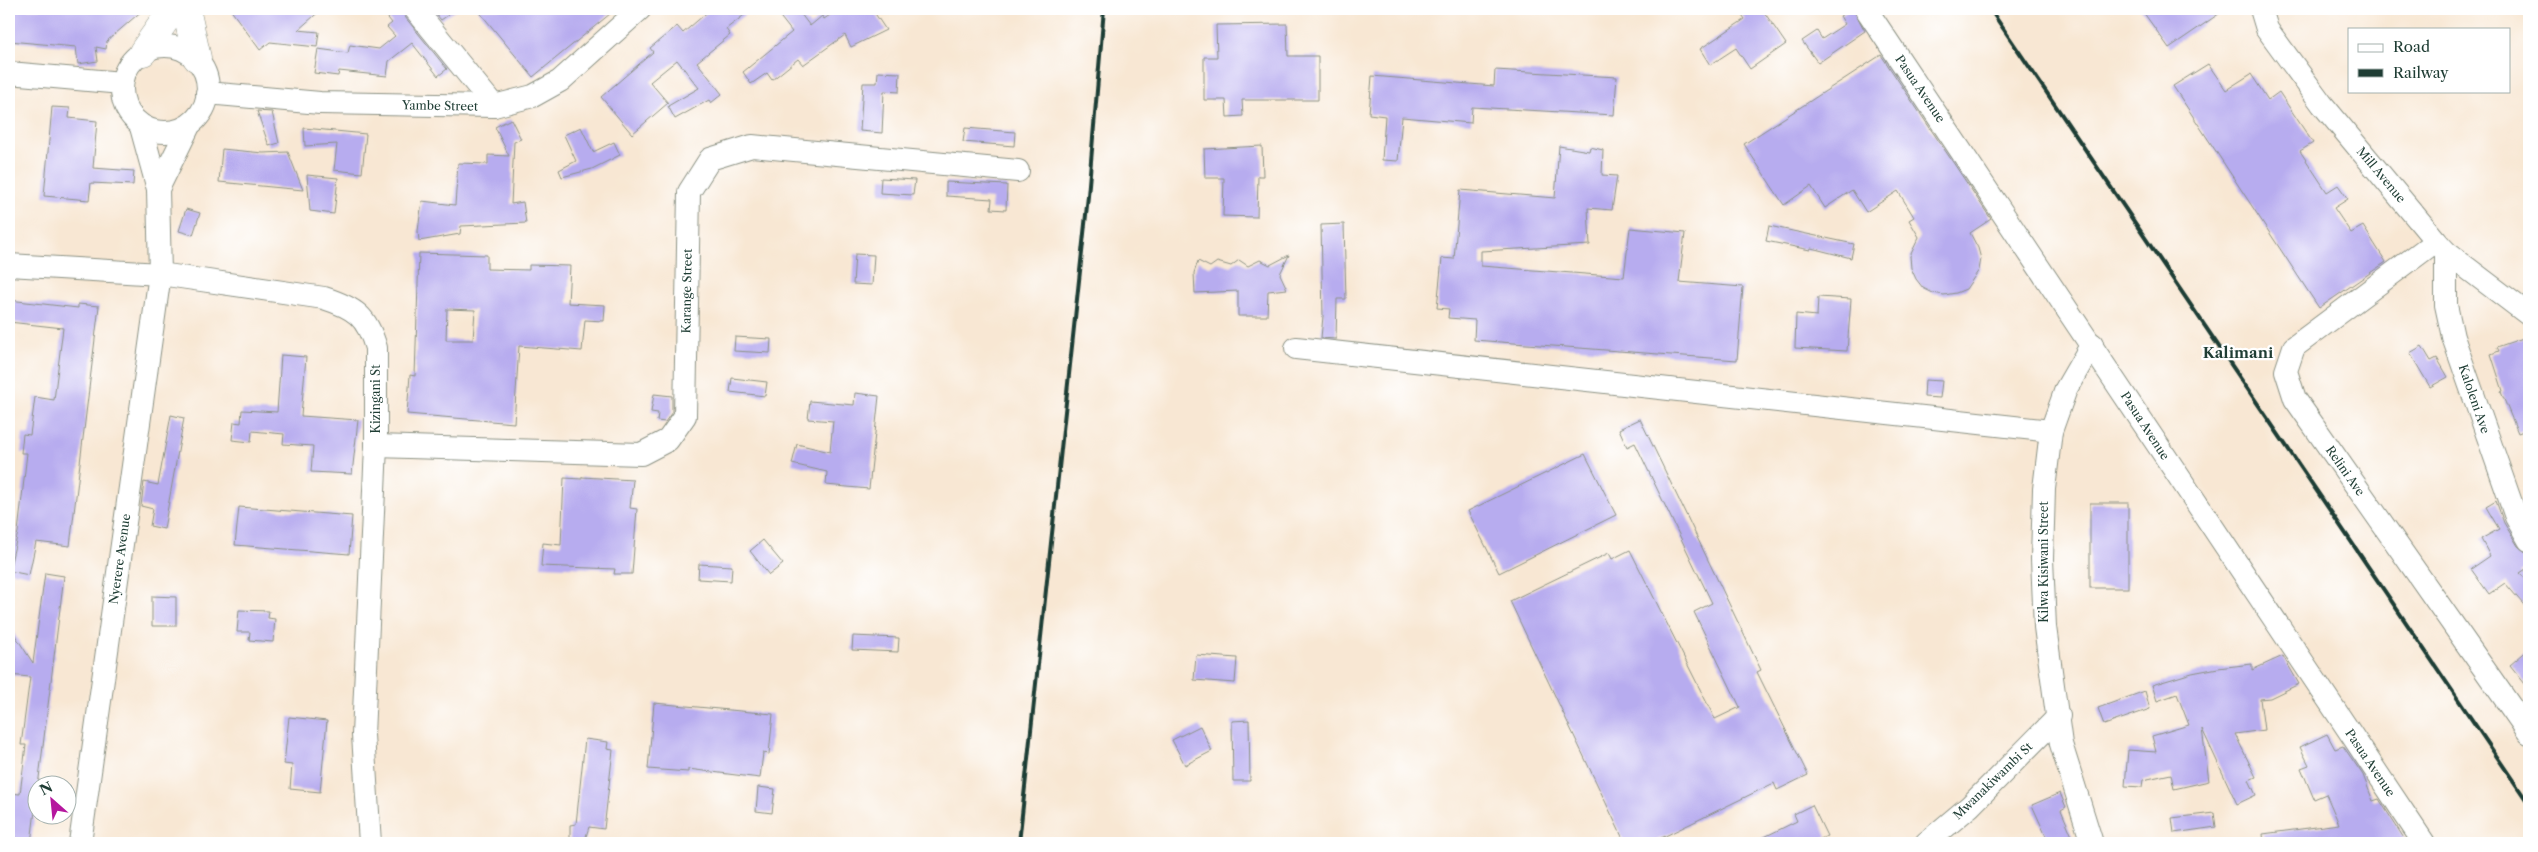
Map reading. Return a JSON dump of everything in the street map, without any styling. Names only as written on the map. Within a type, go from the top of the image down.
[{"type":"main road","points":[[143,52],[173,9]]},
{"type":"main road","points":[[186,9],[197,58]]},
{"type":"street","points":[[414,9],[494,106]]},
{"type":"street","name":"Yambe Street","points":[[207,93],[320,103],[494,106],[533,96],[560,81],[640,9]]},
{"type":"street","name":"Pasua Avenue","points":[[1866,9],[2092,344],[2424,843]]},
{"type":"street","name":"Mill Avenue","points":[[2261,9],[2268,29],[2322,104],[2441,247],[2523,306]]},
{"type":"street","points":[[162,46],[181,48],[197,58],[207,73],[207,93],[204,112],[188,128],[158,189],[141,127],[125,108],[122,83],[129,65],[143,52],[162,46]]},
{"type":"street","points":[[9,73],[122,83]]},
{"type":"street","points":[[141,127],[164,134],[188,128]]},
{"type":"street","name":"Karange Street","points":[[376,446],[641,454],[668,440],[685,416],[689,192],[710,159],[752,146],[1018,171]]},
{"type":"street","name":"Nyerere Avenue","points":[[80,843],[160,274],[158,189]]},
{"type":"street","name":"Kaloleni Ave","points":[[2441,247],[2446,305],[2456,345],[2512,508],[2529,540]]},
{"type":"street","name":"Relini Ave","points":[[2441,247],[2294,347],[2286,371],[2295,399],[2529,733]]},
{"type":"street","name":"Kizingani St","points":[[9,265],[160,274],[324,298],[348,306],[362,316],[372,333],[376,348],[376,446],[363,735],[370,843]]},
{"type":"street","name":"Kilwa Kisiwani Street","points":[[2092,344],[2066,389],[2051,431],[2044,489],[2042,559],[2045,627],[2061,744],[2092,843]]},
{"type":"street","points":[[1296,348],[2051,431]]},
{"type":"street","name":"Mwanakiwambi St","points":[[1926,843],[1970,806],[2058,716]]},
{"type":"building","points":[[9,9],[86,9],[105,11],[109,9],[144,9],[107,41],[106,49],[96,47],[98,61],[78,64],[76,47],[9,41]]},
{"type":"building","points":[[230,9],[322,9],[298,30],[319,32],[317,47],[270,42],[260,50]]},
{"type":"building","points":[[381,9],[402,9],[405,17],[447,69],[438,76],[412,43],[389,61],[387,76],[339,71],[338,76],[314,73],[318,49],[348,53],[350,45],[379,49],[395,36],[387,27],[392,23]]},
{"type":"building","points":[[432,9],[457,9],[441,20]]},
{"type":"building","points":[[477,9],[616,9],[533,77]]},
{"type":"building","points":[[711,9],[752,9],[726,29],[730,35],[697,62],[722,94],[711,103],[709,100],[675,119],[668,106],[699,88],[677,60],[650,82],[668,103],[632,134],[601,97],[653,52],[650,48],[677,26],[683,33]]},
{"type":"building","points":[[774,9],[797,9],[810,26],[822,16],[824,19],[839,9],[872,9],[886,30],[851,47],[845,35],[803,65],[798,59],[772,80],[767,73],[751,84],[743,72],[792,32]]},
{"type":"building","points":[[1738,9],[1762,9],[1786,44],[1750,69],[1736,48],[1710,65],[1700,49],[1745,19]]},
{"type":"building","points":[[1853,9],[1865,31],[1818,63],[1802,41],[1817,31],[1822,39],[1845,24],[1840,16]]},
{"type":"building","points":[[2141,9],[2226,9],[2169,48]]},
{"type":"building","points":[[1287,24],[1288,56],[1318,56],[1318,100],[1242,100],[1243,116],[1227,117],[1226,100],[1204,100],[1204,57],[1217,57],[1216,25]]},
{"type":"building","points":[[1881,55],[1991,219],[1970,233],[1978,248],[1981,259],[1979,270],[1966,289],[1956,293],[1944,295],[1933,293],[1923,288],[1916,279],[1911,268],[1910,256],[1919,237],[1909,220],[1914,217],[1898,191],[1866,212],[1852,190],[1825,208],[1811,186],[1784,205],[1744,144]]},
{"type":"building","points":[[2208,64],[2226,90],[2251,74],[2268,100],[2279,92],[2313,143],[2300,151],[2327,192],[2338,185],[2348,199],[2334,208],[2351,233],[2363,226],[2386,262],[2319,308],[2173,86]]},
{"type":"building","points":[[1495,70],[1617,77],[1614,115],[1472,107],[1471,123],[1402,117],[1398,161],[1382,160],[1385,116],[1369,114],[1372,76],[1494,86]]},
{"type":"building","points":[[878,72],[900,73],[899,92],[884,91],[882,133],[860,131],[863,83],[877,83]]},
{"type":"building","points":[[52,107],[70,108],[69,118],[97,121],[93,168],[134,171],[133,185],[91,183],[89,200],[44,196]]},
{"type":"building","points":[[257,111],[272,112],[279,143],[269,146]]},
{"type":"building","points":[[511,119],[521,139],[514,142],[511,204],[523,202],[526,223],[461,226],[460,234],[419,241],[418,231],[422,201],[455,205],[458,163],[488,164],[488,155],[509,156],[495,127]]},
{"type":"building","points":[[581,127],[593,152],[614,142],[620,155],[592,169],[562,177],[559,170],[576,161],[564,135]]},
{"type":"building","points":[[304,128],[366,134],[362,173],[334,170],[337,144],[305,146]]},
{"type":"building","points":[[965,128],[1015,132],[1014,146],[963,142]]},
{"type":"building","points":[[1262,146],[1263,176],[1258,176],[1257,217],[1223,216],[1224,178],[1205,178],[1204,149]]},
{"type":"building","points":[[1559,146],[1589,151],[1590,147],[1603,150],[1602,175],[1617,176],[1612,210],[1588,208],[1590,245],[1481,251],[1481,266],[1624,277],[1630,228],[1685,233],[1679,282],[1743,287],[1737,360],[1474,340],[1475,320],[1448,318],[1449,309],[1437,308],[1442,258],[1454,259],[1460,190],[1555,198]]},
{"type":"building","points":[[222,149],[263,153],[288,152],[303,190],[219,182]]},
{"type":"building","points":[[307,175],[338,178],[334,214],[310,211]]},
{"type":"building","points":[[881,178],[915,180],[913,195],[880,193]]},
{"type":"building","points":[[946,182],[1007,185],[1006,210],[991,209],[992,199],[946,196]]},
{"type":"building","points":[[186,209],[200,213],[193,235],[179,231]]},
{"type":"building","points":[[1344,224],[1346,299],[1337,299],[1336,339],[1321,338],[1323,316],[1321,225]]},
{"type":"building","points":[[1769,226],[1854,244],[1851,258],[1811,248],[1810,250],[1766,241]]},
{"type":"building","points":[[419,253],[487,255],[487,269],[529,270],[529,265],[570,266],[568,303],[605,305],[604,321],[585,320],[582,351],[519,346],[514,423],[407,414],[410,375],[415,376]],"holes":[[[447,309],[475,310],[473,340],[446,340]]]},
{"type":"building","points":[[855,254],[874,255],[872,285],[853,284]]},
{"type":"building","points":[[1289,255],[1280,274],[1287,289],[1268,291],[1267,316],[1238,316],[1238,291],[1195,293],[1194,273],[1198,261],[1210,267],[1217,262],[1231,266],[1239,260],[1248,266],[1260,260],[1270,265]]},
{"type":"building","points":[[1818,297],[1851,299],[1847,351],[1795,348],[1796,314],[1817,316]]},
{"type":"building","points":[[9,300],[78,308],[78,304],[99,306],[70,546],[36,542],[29,575],[9,571],[18,532],[27,453],[21,453],[23,434],[30,435],[35,397],[54,400],[63,328],[9,322]]},
{"type":"building","points":[[2529,336],[2529,429],[2518,433],[2501,392],[2503,391],[2491,354],[2499,351],[2497,347]]},
{"type":"building","points":[[735,337],[771,339],[770,353],[734,351]]},
{"type":"building","points":[[2422,346],[2431,361],[2437,358],[2448,377],[2430,387],[2410,353]]},
{"type":"building","points":[[281,355],[306,357],[301,416],[358,420],[352,474],[311,472],[313,446],[283,444],[284,434],[252,431],[251,442],[232,440],[234,422],[241,423],[242,410],[277,412]]},
{"type":"building","points":[[732,378],[767,382],[765,396],[730,392]]},
{"type":"building","points":[[1925,380],[1942,381],[1940,398],[1924,397]]},
{"type":"building","points":[[855,393],[879,396],[869,489],[826,485],[827,472],[792,464],[797,444],[830,452],[833,421],[808,419],[810,401],[854,405]]},
{"type":"building","points":[[654,394],[672,396],[672,412],[665,422],[657,421],[658,413],[651,412]]},
{"type":"building","points":[[171,415],[184,418],[164,529],[150,526],[153,509],[141,506],[144,482],[158,485]]},
{"type":"building","points":[[1640,419],[1761,670],[1757,672],[1808,775],[1777,790],[1774,783],[1651,843],[1625,843],[1510,601],[1609,553],[1612,559],[1630,550],[1715,719],[1740,707],[1694,612],[1712,603],[1635,443],[1627,447],[1619,429]]},
{"type":"building","points":[[1585,454],[1616,515],[1499,573],[1468,511]]},
{"type":"building","points":[[582,477],[633,480],[630,508],[637,509],[632,574],[614,574],[615,569],[541,566],[543,543],[561,545],[564,478],[582,479]]},
{"type":"building","points":[[2496,501],[2504,523],[2518,546],[2529,555],[2529,567],[2520,573],[2529,583],[2529,611],[2505,583],[2489,594],[2471,569],[2490,556],[2481,539],[2499,529],[2486,507]]},
{"type":"building","points":[[2090,503],[2128,503],[2128,588],[2090,588]]},
{"type":"building","points":[[239,507],[352,516],[349,554],[235,545]]},
{"type":"building","points":[[763,540],[783,564],[769,575],[750,551]]},
{"type":"building","points":[[699,564],[732,566],[731,581],[698,579]]},
{"type":"building","points":[[45,573],[64,576],[40,774],[28,774],[28,824],[33,824],[31,843],[14,843],[15,836],[9,836],[10,793],[20,794],[26,745],[21,745],[30,677],[9,675],[9,626],[33,663]]},
{"type":"building","points":[[152,596],[176,597],[176,626],[152,626]]},
{"type":"building","points":[[239,610],[269,611],[268,618],[275,619],[273,642],[249,640],[250,632],[237,632]]},
{"type":"building","points":[[853,636],[899,638],[898,652],[852,650]]},
{"type":"building","points":[[2529,649],[2529,689],[2510,665]]},
{"type":"building","points":[[1196,655],[1237,658],[1235,683],[1194,680]]},
{"type":"building","points":[[2283,656],[2299,684],[2270,698],[2260,699],[2264,730],[2235,734],[2256,777],[2249,780],[2256,795],[2237,804],[2202,729],[2209,781],[2174,789],[2171,774],[2143,780],[2142,787],[2125,786],[2128,750],[2156,752],[2152,736],[2189,725],[2177,694],[2157,701],[2152,685],[2192,673],[2218,668],[2252,664],[2252,670]]},
{"type":"building","points":[[2145,691],[2150,709],[2104,725],[2098,708]]},
{"type":"building","points":[[654,703],[773,714],[769,754],[763,753],[760,778],[688,769],[688,772],[648,769]]},
{"type":"building","points":[[289,717],[327,721],[320,792],[290,789],[292,765],[284,764]]},
{"type":"building","points":[[1249,720],[1250,781],[1233,781],[1232,721]]},
{"type":"building","points":[[1200,726],[1212,751],[1185,765],[1172,740]]},
{"type":"building","points":[[2327,734],[2335,749],[2343,746],[2363,775],[2373,801],[2379,799],[2407,843],[2264,843],[2263,834],[2339,824],[2326,794],[2314,799],[2301,768],[2309,765],[2300,747]]},
{"type":"building","points":[[585,739],[608,742],[607,749],[613,750],[604,829],[589,827],[584,843],[570,843],[570,825],[576,824]]},
{"type":"building","points":[[758,787],[775,789],[772,813],[756,811]]},
{"type":"building","points":[[2060,793],[2066,807],[2061,810],[2075,843],[2049,843],[2032,805]]},
{"type":"building","points":[[1812,805],[1827,836],[1812,843],[1752,843],[1797,821],[1794,814]]},
{"type":"building","points":[[2214,813],[2216,827],[2174,833],[2172,818]]},
{"type":"railway","points":[[1019,843],[1088,196],[1104,9]]},
{"type":"railway","points":[[1990,9],[2529,804]]},
{"type":"district","name":"Kalimani","points":[[2238,353]]}]
